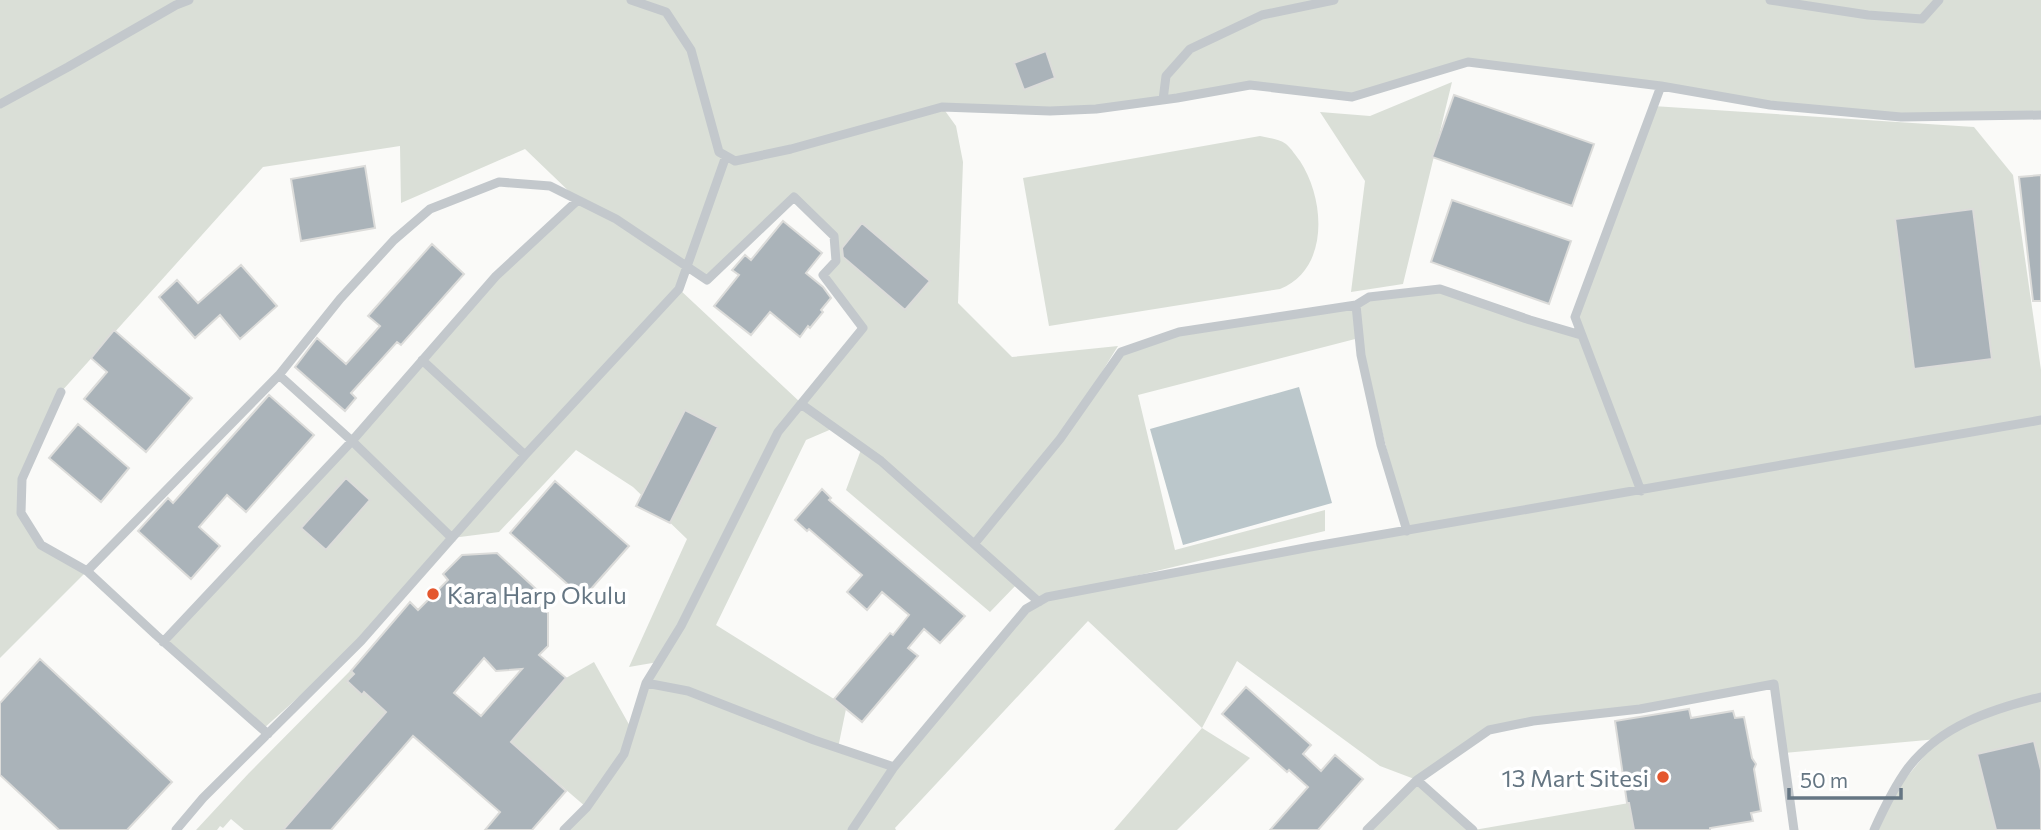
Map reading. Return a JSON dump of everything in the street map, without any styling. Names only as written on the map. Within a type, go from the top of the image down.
[{"type":"lane","points":[[0,104],[189,0]]},
{"type":"lane","points":[[631,0],[666,12],[691,50],[719,152],[735,161],[791,149],[942,107],[1050,111],[1096,109],[1250,85],[1352,97],[1468,62],[1661,86],[1770,105],[1901,117],[2041,115]]},
{"type":"lane","points":[[1163,100],[1166,76],[1190,49],[1262,15],[1334,0]]},
{"type":"lane","points":[[1770,0],[1868,15],[1922,19],[1939,0]]},
{"type":"lane","points":[[1641,491],[1575,317],[1661,86]]},
{"type":"lane","points":[[176,830],[204,798],[361,641],[525,455],[678,289],[726,156]]},
{"type":"lane","points":[[87,571],[279,375],[340,299],[394,240],[430,209],[499,182],[550,186],[616,219],[707,280],[794,197],[834,236],[836,261],[823,275],[863,328],[778,432],[681,626],[646,683],[624,754],[587,807],[564,830]]},
{"type":"lane","points":[[163,642],[352,441],[496,276],[578,200]]},
{"type":"lane","points":[[975,543],[1060,439],[1121,352],[1179,332],[1356,304],[1369,297],[1440,289],[1581,335]]},
{"type":"lane","points":[[1356,304],[1361,355],[1381,445],[1407,531]]},
{"type":"lane","points":[[422,360],[525,455]]},
{"type":"lane","points":[[279,375],[452,538]]},
{"type":"lane","points":[[61,392],[22,479],[21,513],[41,545],[87,571],[268,734]]},
{"type":"lane","points":[[801,404],[881,461],[1040,601]]},
{"type":"lane","points":[[852,830],[894,767],[1026,609],[1047,597],[1310,547],[2041,420]]},
{"type":"lane","points":[[646,683],[688,691],[814,740],[894,767]]},
{"type":"lane","points":[[1367,830],[1418,780],[1489,730],[1640,709],[1774,684],[1794,830]]},
{"type":"lane","points":[[1874,830],[1888,800],[1909,766],[1939,738],[1962,723],[2011,704],[2041,696]]},
{"type":"lane","points":[[1418,780],[1473,830]]},
{"type":"shaded area","points":[[0,0],[2041,0],[2041,115],[1901,117],[1770,105],[1468,62],[1352,97],[1250,85],[1096,109],[943,108],[956,126],[963,162],[958,303],[1012,357],[1118,346],[1071,422],[1121,352],[1179,332],[1356,305],[1369,297],[1440,289],[1581,334],[1575,317],[1653,106],[1974,127],[2013,175],[2041,370],[2041,830],[1874,830],[1888,800],[1938,739],[1784,753],[1774,685],[1489,730],[1418,780],[1473,830],[1367,830],[1417,780],[1380,766],[1237,661],[1202,728],[1088,621],[896,830],[564,830],[586,807],[514,745],[505,746],[566,678],[594,662],[631,728],[658,662],[629,667],[687,539],[633,487],[576,450],[499,532],[452,538],[361,641],[263,729],[163,642],[352,441],[496,276],[577,199],[525,149],[401,203],[400,146],[263,167],[61,392],[22,479],[21,513],[41,545],[87,571],[0,658]],"holes":[[[794,197],[833,236],[836,261],[823,275],[863,328],[801,403],[679,289],[686,268],[707,280]],[[1359,338],[1407,531],[1047,597],[1325,531],[1325,510],[1175,550],[1138,395]],[[834,428],[862,447],[846,490],[990,612],[1018,583],[1039,601],[1026,609],[894,767],[838,748],[846,709],[716,625],[806,440]]]},
{"type":"shaded area","points":[[1452,82],[1403,284],[1351,292],[1365,181],[1320,112],[1370,116]]},
{"type":"shaded area","points":[[1260,136],[1280,141],[1290,148],[1300,161],[1314,194],[1318,213],[1315,250],[1308,266],[1296,279],[1280,289],[1049,326],[1023,178]]},
{"type":"shaded area","points":[[1299,387],[1332,503],[1183,545],[1150,429]]},
{"type":"shaded area","points":[[350,671],[354,674],[347,682],[362,694],[364,692],[386,712],[283,830],[244,830],[231,819],[223,828],[220,826],[217,830],[196,830],[249,773]]},
{"type":"shaded area","points":[[1202,728],[1250,758],[1177,830],[1114,830]]},
{"type":"shaded area","points":[[1629,803],[1634,830],[1474,830]]},
{"type":"building","points":[[1046,51],[1055,78],[1024,90],[1014,63]]},
{"type":"building","points":[[1454,95],[1594,144],[1572,206],[1432,157]]},
{"type":"building","points":[[365,166],[375,228],[301,241],[291,179]]},
{"type":"building","points":[[2041,175],[2041,301],[2033,301],[2019,177]]},
{"type":"building","points":[[1452,200],[1571,241],[1549,304],[1431,262]]},
{"type":"building","points":[[1973,209],[1992,359],[1914,369],[1895,219]]},
{"type":"building","points":[[783,221],[822,253],[806,273],[823,287],[831,298],[821,310],[823,312],[800,337],[770,312],[751,335],[714,306],[739,275],[732,270],[745,255],[751,260]]},
{"type":"building","points":[[862,223],[930,281],[905,310],[843,257],[842,248]]},
{"type":"building","points":[[432,244],[464,274],[401,345],[397,342],[351,393],[356,398],[345,411],[295,367],[317,338],[346,364],[380,326],[368,316]]},
{"type":"building","points":[[241,265],[277,306],[240,339],[220,315],[195,338],[159,297],[177,280],[198,303]]},
{"type":"building","points":[[114,330],[192,398],[146,452],[84,399],[107,372],[91,358]]},
{"type":"building","points":[[269,395],[314,435],[246,512],[227,495],[199,527],[220,546],[191,579],[138,531],[168,498],[173,503]]},
{"type":"building","points":[[685,410],[718,427],[670,523],[636,506]]},
{"type":"building","points":[[78,424],[129,468],[101,502],[49,458]]},
{"type":"building","points":[[346,478],[370,500],[326,550],[301,528]]},
{"type":"building","points":[[555,481],[629,546],[583,598],[510,533]]},
{"type":"building","points":[[822,489],[831,498],[829,500],[965,616],[940,643],[924,629],[908,648],[918,656],[862,722],[834,699],[890,633],[893,635],[909,615],[882,592],[867,610],[847,592],[862,575],[795,520]]},
{"type":"building","points":[[497,553],[537,590],[532,597],[548,613],[548,646],[539,655],[566,678],[511,742],[566,791],[532,830],[485,830],[500,812],[413,736],[331,830],[283,830],[386,712],[347,681],[354,674],[351,671],[410,602],[418,610],[448,580],[443,574],[462,555]],"holes":[[[484,658],[496,671],[522,669],[481,716],[454,693]]]},
{"type":"building","points":[[40,659],[172,782],[127,830],[59,830],[0,775],[0,703]]},
{"type":"building","points":[[1246,687],[1311,745],[1303,754],[1321,771],[1335,755],[1363,779],[1318,830],[1270,830],[1308,787],[1289,770],[1287,772],[1222,714]]},
{"type":"building","points":[[1689,709],[1691,718],[1733,711],[1735,718],[1744,717],[1752,758],[1756,764],[1754,769],[1761,811],[1751,813],[1753,821],[1710,830],[1634,830],[1627,803],[1615,721]]},
{"type":"building","points":[[2034,741],[2041,770],[2041,830],[1996,830],[1977,754]]},
{"type":"place","name":"Kara Harp Okulu","points":[[433,594]]},
{"type":"place","name":"13 Mart Sitesi","points":[[1663,777]]}]
